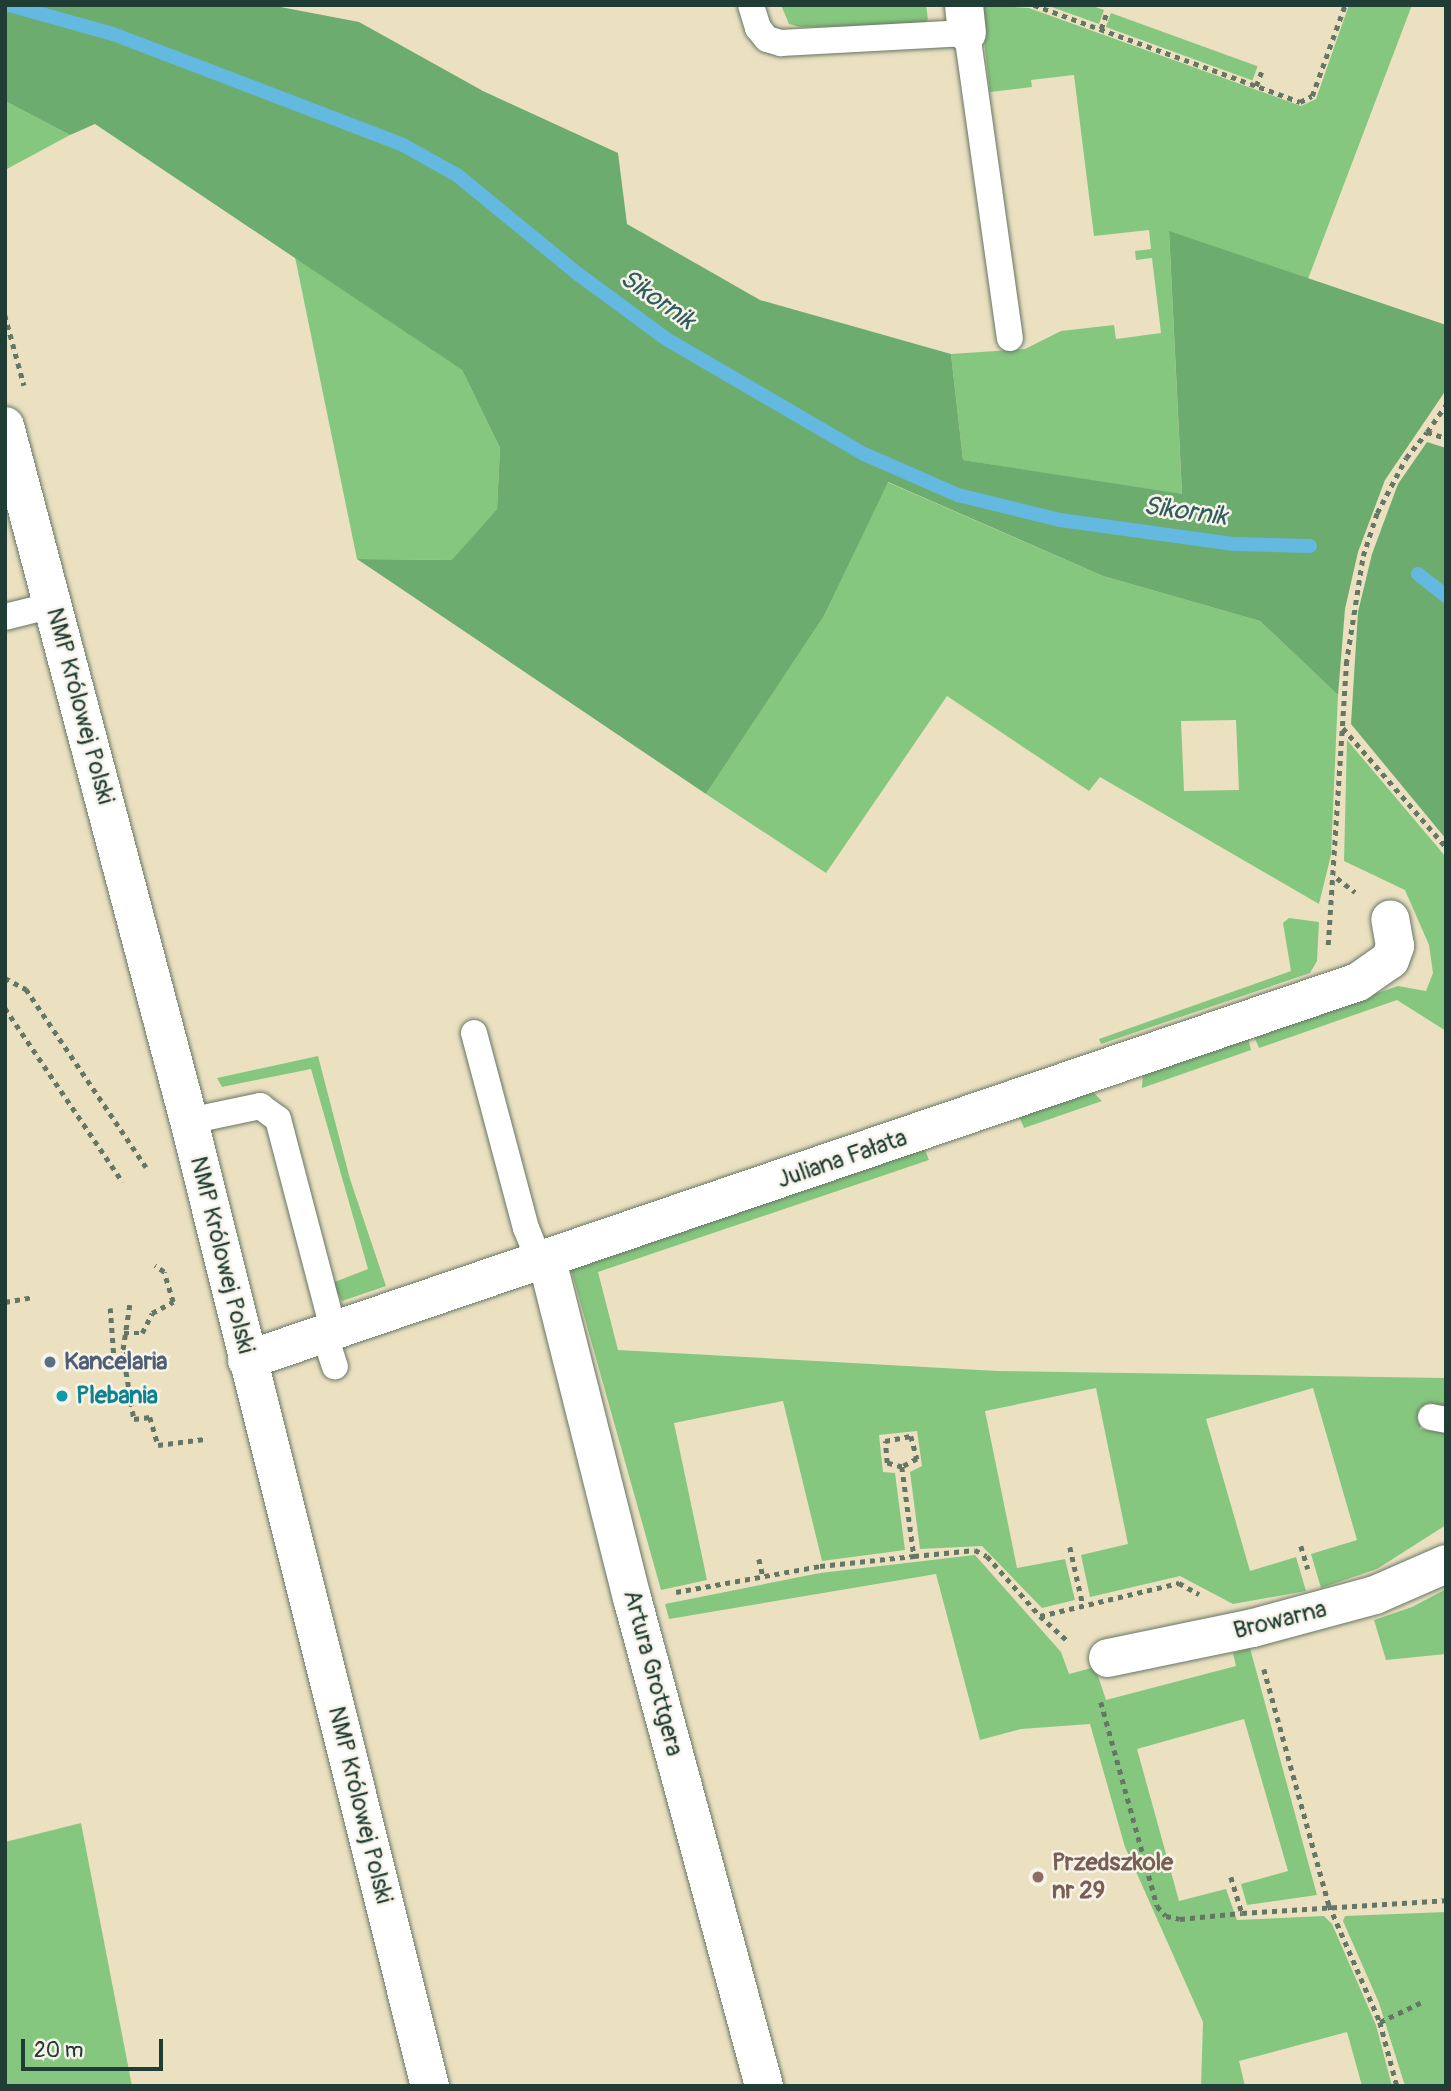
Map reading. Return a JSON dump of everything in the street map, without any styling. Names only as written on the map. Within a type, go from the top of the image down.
[{"type":"street","name":"NMP Królowej Polski","points":[[6,431],[189,1121],[430,2086]]},
{"type":"street","name":"Juliana Fałata","points":[[247,1360],[331,1345],[544,1261],[1359,982],[1390,960],[1395,946],[1390,919]]},
{"type":"street","name":"Artura Grottgera","points":[[544,1261],[764,2086]]},
{"type":"street","name":"Browarna","points":[[1108,1658],[1252,1628],[1376,1595],[1446,1564]]},
{"type":"lane","points":[[751,5],[758,28],[767,39],[781,43],[965,19],[1010,338]]},
{"type":"lane","points":[[5,617],[53,605]]},
{"type":"lane","points":[[474,1032],[526,1228],[544,1261]]},
{"type":"lane","points":[[189,1121],[260,1106],[278,1119],[331,1345]]},
{"type":"path","points":[[1034,5],[1300,102],[1312,96],[1345,5]]},
{"type":"path","points":[[1101,29],[1107,12]]},
{"type":"path","points":[[1256,86],[1262,69]]},
{"type":"path","points":[[5,315],[25,391]]},
{"type":"path","points":[[1328,949],[1352,610],[1363,556],[1390,485],[1446,405]]},
{"type":"path","points":[[1427,432],[1446,438]]},
{"type":"path","points":[[1343,728],[1446,847]]},
{"type":"path","points":[[5,978],[26,989],[146,1167]]},
{"type":"path","points":[[5,1008],[123,1182]]},
{"type":"path","points":[[124,1333],[142,1334],[152,1313],[173,1302],[164,1272],[155,1266]]},
{"type":"path","points":[[5,1302],[33,1297]]},
{"type":"path","points":[[130,1305],[124,1333],[134,1419],[150,1416],[158,1445],[205,1439]]},
{"type":"path","points":[[106,1364],[114,1363],[110,1308]]},
{"type":"path","points":[[911,1436],[917,1459],[902,1467],[887,1463],[885,1441],[911,1436]]},
{"type":"path","points":[[902,1467],[914,1556]]},
{"type":"path","points":[[1070,1547],[1083,1605]]},
{"type":"path","points":[[632,1598],[763,1576],[975,1550],[986,1556],[1040,1616],[1179,1583],[1210,1600]]},
{"type":"path","points":[[759,1559],[763,1576]]},
{"type":"path","points":[[1252,1628],[1329,1905],[1380,2022],[1397,2086]]},
{"type":"path","points":[[1108,1658],[1098,1683],[1128,1811],[1157,1906],[1166,1916],[1180,1919],[1329,1905],[1446,1900]]},
{"type":"path","points":[[1231,1877],[1242,1913]]},
{"type":"path","points":[[1380,2022],[1422,2002]]},
{"type":"green space","points":[[5,5],[270,5],[359,22],[483,91],[618,153],[627,224],[760,300],[951,354],[963,460],[1182,494],[1169,231],[1446,325],[1446,390],[1385,480],[1358,552],[1345,609],[1338,695],[1260,621],[1103,576],[888,482],[824,616],[706,794],[357,559],[452,560],[497,509],[500,448],[462,370],[95,124],[70,135],[5,101]]},
{"type":"green space","points":[[781,5],[926,5],[928,20],[919,26],[800,27],[789,24]]},
{"type":"green space","points":[[980,5],[1029,8],[1301,106],[1316,99],[1349,5],[1412,5],[1308,279],[1169,232],[1182,495],[963,460],[951,354],[1025,349],[1061,331],[1114,325],[1116,339],[1161,333],[1152,258],[1136,260],[1135,251],[1151,249],[1149,230],[1094,236],[1074,75],[1031,80],[1032,87],[990,92]]},
{"type":"green space","points":[[1046,5],[1090,5],[1104,10],[1099,24]]},
{"type":"green space","points":[[1111,13],[1258,66],[1252,80],[1106,27]]},
{"type":"green space","points":[[5,101],[70,135],[5,170]]},
{"type":"green space","points":[[295,257],[462,370],[500,448],[497,509],[453,560],[357,559]]},
{"type":"green space","points":[[1427,442],[1446,448],[1446,839],[1351,724],[1358,612],[1372,554],[1398,484]]},
{"type":"green space","points":[[887,482],[1103,576],[1260,621],[1338,695],[1331,855],[1319,904],[1100,777],[1089,791],[947,696],[826,873],[706,794],[824,616]],"holes":[[[1236,720],[1239,790],[1184,791],[1181,721]]]},
{"type":"green space","points":[[1347,740],[1446,857],[1446,1031],[1397,1000],[1259,1048],[1254,1036],[1398,986],[1426,991],[1433,973],[1429,945],[1405,890],[1344,861]]},
{"type":"green space","points":[[1289,918],[1319,922],[1317,961],[1310,973],[1101,1044],[1099,1039],[1291,971],[1283,923]]},
{"type":"green space","points":[[1248,1038],[1251,1050],[1142,1088],[1143,1073]]},
{"type":"green space","points":[[318,1056],[350,1179],[386,1286],[342,1301],[332,1283],[368,1269],[311,1069],[222,1087],[217,1078]]},
{"type":"green space","points":[[1091,1090],[1102,1101],[1024,1128],[1019,1116]]},
{"type":"green space","points":[[924,1147],[929,1160],[598,1272],[618,1350],[997,1371],[1446,1378],[1446,1407],[1425,1404],[1420,1429],[1446,1433],[1446,1525],[1377,1569],[1321,1588],[1311,1554],[1357,1540],[1313,1388],[1206,1419],[1250,1571],[1296,1557],[1306,1591],[1233,1604],[1180,1576],[1090,1597],[1081,1555],[1128,1544],[1096,1388],[985,1411],[1017,1568],[1065,1559],[1075,1600],[1042,1608],[982,1546],[920,1549],[910,1472],[922,1466],[917,1431],[879,1435],[883,1472],[895,1473],[905,1550],[822,1561],[783,1401],[674,1423],[707,1580],[661,1590],[569,1262]]},
{"type":"green space","points":[[975,1555],[1061,1652],[1069,1674],[1095,1667],[1106,1700],[1236,1666],[1233,1653],[1250,1648],[1317,1895],[1247,1905],[1241,1884],[1288,1871],[1244,1719],[1137,1749],[1179,1901],[1226,1889],[1237,1920],[1324,1916],[1332,1924],[1376,2025],[1392,2086],[1362,2086],[1347,2032],[1239,2061],[1245,2086],[1201,2086],[1203,2022],[1125,1847],[1090,1724],[1021,1729],[980,1740],[936,1574],[669,1619],[665,1604],[820,1573]]},
{"type":"green space","points":[[1446,1589],[1446,1654],[1386,1660],[1374,1620],[1412,1607]]},
{"type":"green space","points":[[81,1823],[132,2086],[5,2086],[5,1842]]},
{"type":"green space","points":[[1446,1912],[1446,2086],[1405,2086],[1379,2003],[1343,1921],[1345,1916]]},
{"type":"waterway","name":"Sikornik","points":[[9,5],[113,34],[403,145],[457,175],[578,274],[668,340],[864,454],[958,495],[1060,520],[1234,544],[1310,546]]},
{"type":"waterway","name":"Sikornik","points":[[1418,574],[1446,596]]},
{"type":"place","name":"Kancelaria","points":[[50,1362]]},
{"type":"place","name":"Plebania","points":[[62,1396]]},
{"type":"place","name":"Przedszkole nr 29","points":[[1038,1877]]}]
